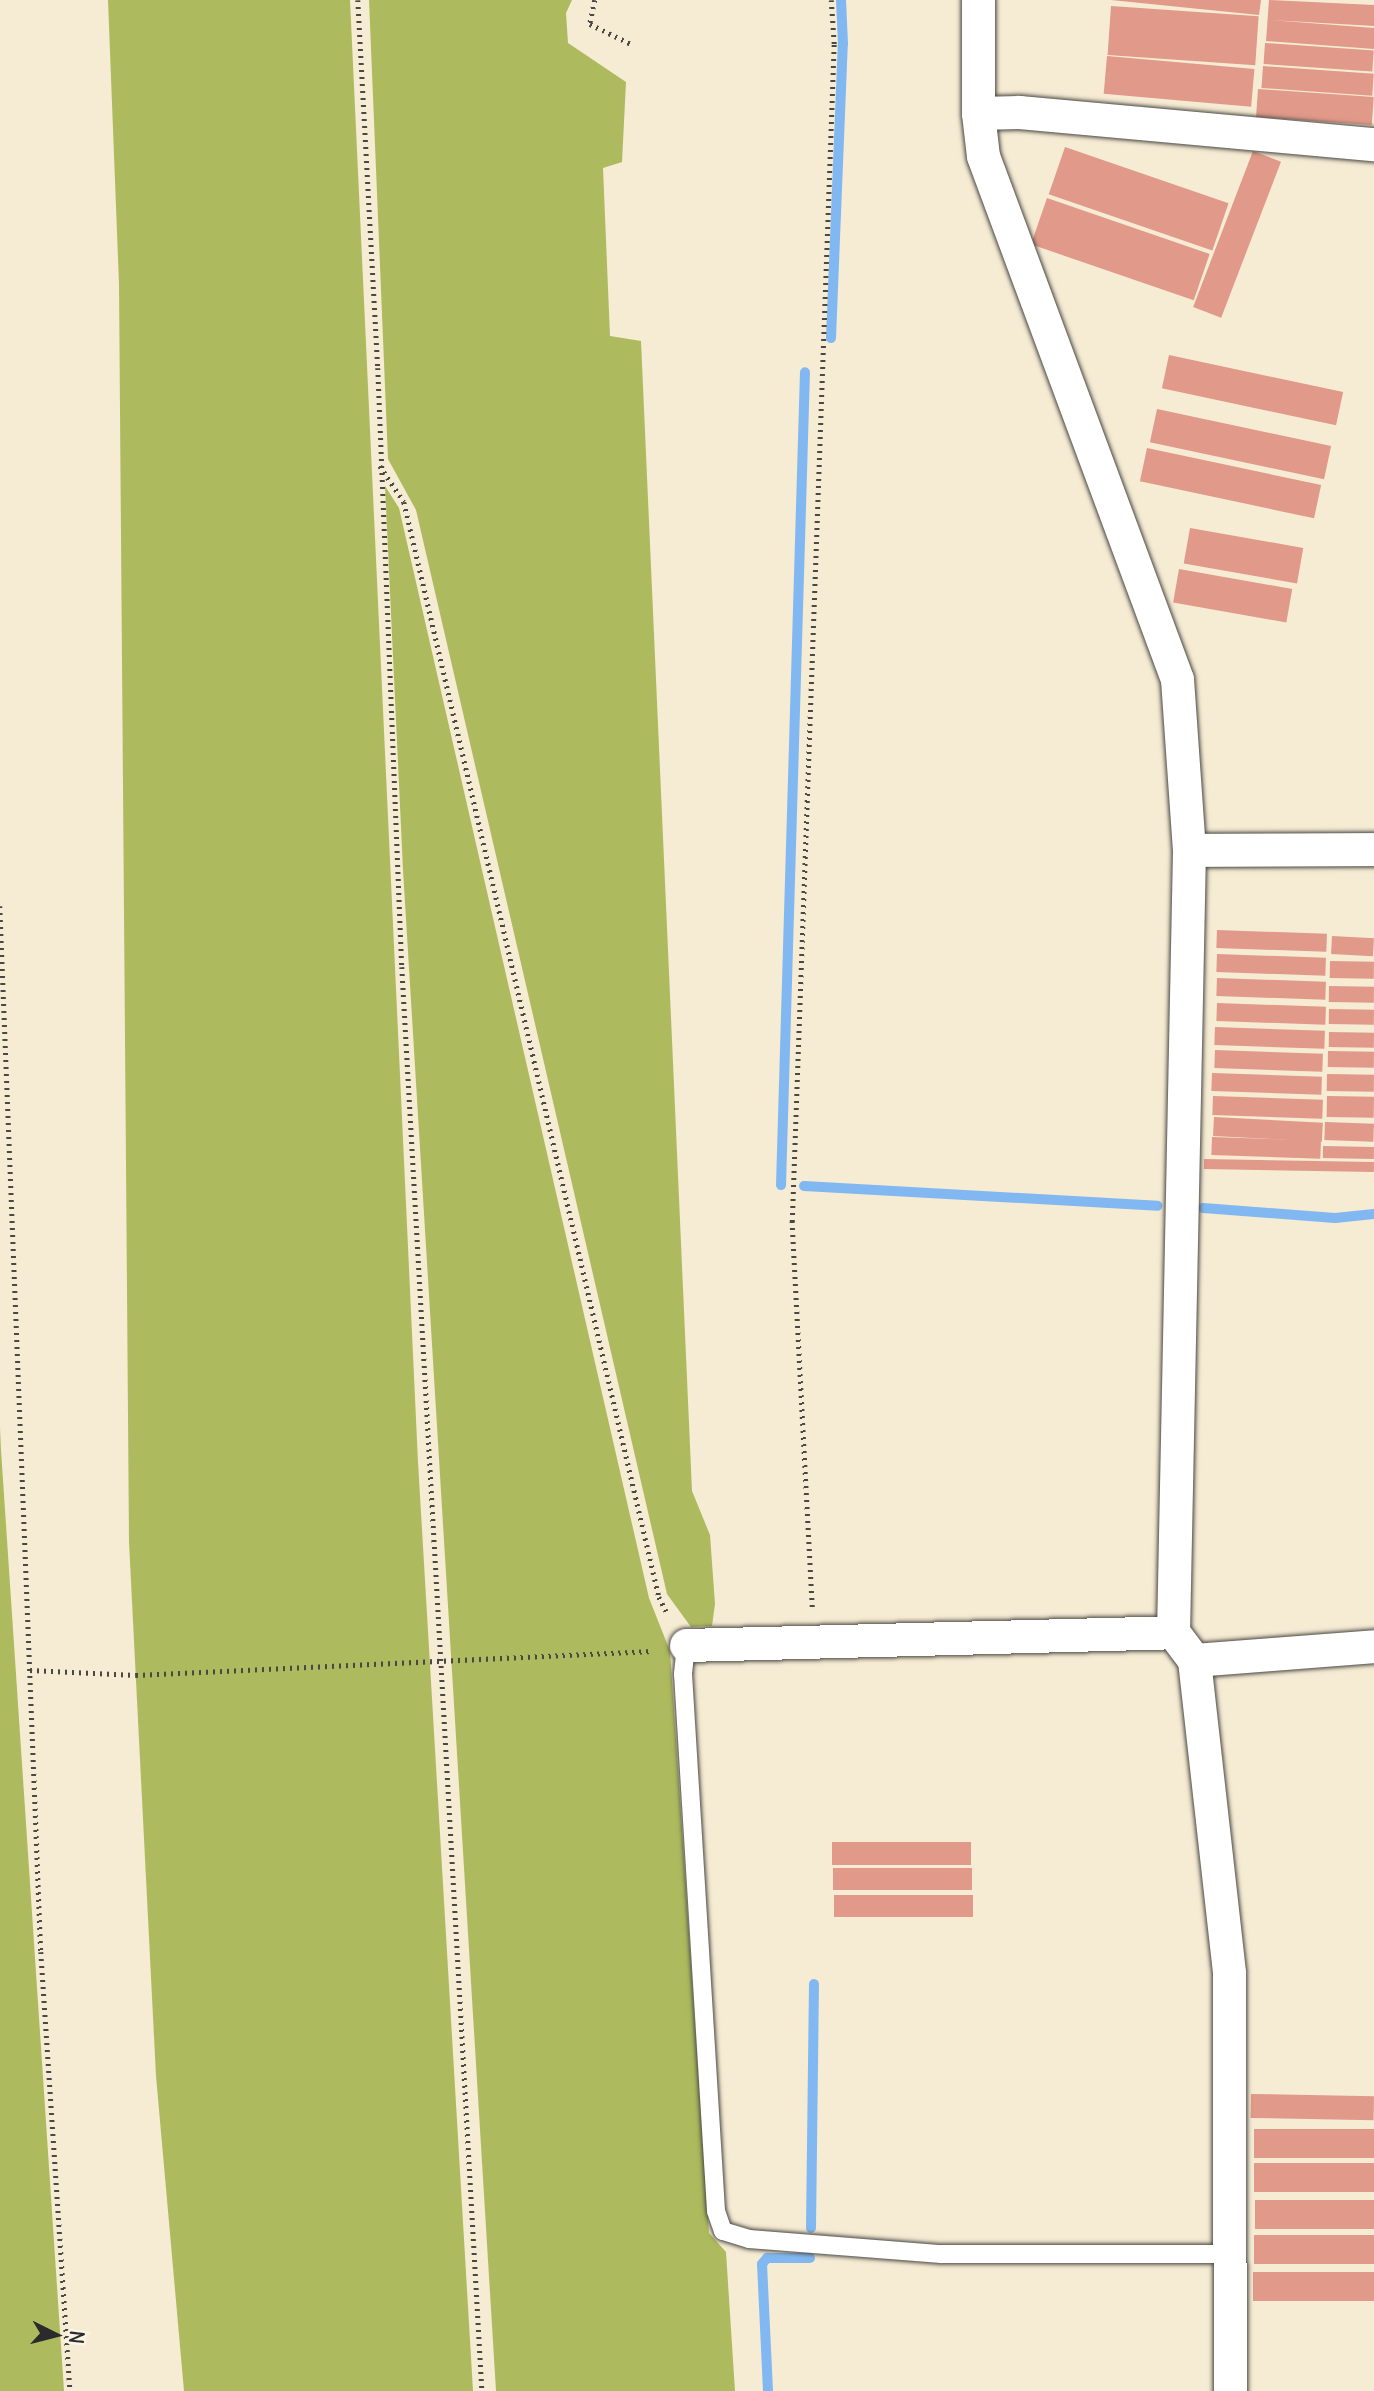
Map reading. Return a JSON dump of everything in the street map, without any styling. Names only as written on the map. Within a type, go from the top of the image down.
[{"type":"street","points":[[978,0],[978,113],[983,156],[1177,679],[1189,850],[1174,1632],[1194,1660],[1229,1973],[1230,2391]]},
{"type":"street","points":[[978,113],[1019,112],[1374,144]]},
{"type":"street","points":[[1189,850],[1374,849]]},
{"type":"street","points":[[672,1648],[814,1639],[1174,1632]]},
{"type":"street","points":[[1194,1660],[1374,1646]]},
{"type":"lane","points":[[672,1648],[683,1674],[716,2211],[723,2231],[749,2239],[941,2254],[1229,2254]]},
{"type":"path","points":[[358,0],[440,1659],[482,2391]]},
{"type":"path","points":[[595,0],[590,24],[633,45]]},
{"type":"path","points":[[814,1639],[792,1222],[834,44],[831,0]]},
{"type":"path","points":[[30,1670],[136,1675],[672,1648],[404,502],[379,465]]},
{"type":"path","points":[[0,906],[41,1952],[70,2391]]},
{"type":"green space","points":[[108,0],[350,0],[418,1462],[473,2391],[184,2391],[156,2076],[129,1542],[119,284]]},
{"type":"green space","points":[[369,0],[572,0],[566,13],[568,43],[626,82],[622,162],[603,168],[610,336],[641,341],[692,1491],[710,1535],[715,1604],[712,1626],[691,1627],[667,1594],[416,510],[388,459]]},
{"type":"green space","points":[[385,486],[399,508],[649,1598],[670,1651],[709,2233],[726,2252],[735,2391],[496,2391],[403,870]]},
{"type":"green space","points":[[0,1427],[1,1450],[64,2391],[0,2391]]},
{"type":"building","points":[[1111,0],[1261,0],[1259,15]]},
{"type":"building","points":[[1269,0],[1374,5],[1374,26],[1270,20],[1374,28],[1374,49],[1266,41]]},
{"type":"building","points":[[1111,6],[1259,16],[1255,65],[1108,55]]},
{"type":"building","points":[[1265,43],[1374,51],[1372,72],[1264,64]]},
{"type":"building","points":[[1107,56],[1254,69],[1251,107],[1104,94]]},
{"type":"building","points":[[1263,66],[1374,74],[1372,96],[1261,88]]},
{"type":"building","points":[[1258,89],[1374,97],[1372,125],[1256,117]]},
{"type":"building","points":[[1065,147],[1229,203],[1212,251],[1049,194]]},
{"type":"building","points":[[1253,151],[1281,162],[1221,318],[1193,307]]},
{"type":"building","points":[[1047,198],[1210,254],[1194,300],[1031,244]]},
{"type":"building","points":[[1169,355],[1343,392],[1336,425],[1162,388]]},
{"type":"building","points":[[1157,409],[1331,446],[1324,479],[1150,442]]},
{"type":"building","points":[[1147,448],[1321,485],[1314,518],[1140,481]]},
{"type":"building","points":[[1190,528],[1303,548],[1297,583],[1184,563]]},
{"type":"building","points":[[1179,569],[1292,589],[1286,622],[1173,602]]},
{"type":"building","points":[[1217,930],[1327,934],[1326,952],[1216,948]]},
{"type":"building","points":[[1332,936],[1374,938],[1373,956],[1331,954]]},
{"type":"building","points":[[1217,954],[1326,958],[1325,976],[1216,972]]},
{"type":"building","points":[[1330,961],[1374,962],[1374,979],[1330,978]]},
{"type":"building","points":[[1217,978],[1326,982],[1325,1000],[1216,996]]},
{"type":"building","points":[[1329,986],[1374,987],[1374,1003],[1329,1002]]},
{"type":"building","points":[[1217,1003],[1326,1007],[1325,1025],[1216,1021]]},
{"type":"building","points":[[1329,1009],[1374,1010],[1374,1025],[1329,1024]]},
{"type":"building","points":[[1215,1027],[1325,1031],[1324,1049],[1214,1045]]},
{"type":"building","points":[[1329,1032],[1374,1033],[1374,1048],[1329,1047]]},
{"type":"building","points":[[1215,1050],[1323,1054],[1322,1072],[1214,1068]]},
{"type":"building","points":[[1328,1051],[1374,1052],[1374,1068],[1328,1067]]},
{"type":"building","points":[[1212,1073],[1322,1077],[1321,1095],[1211,1091]]},
{"type":"building","points":[[1327,1074],[1374,1075],[1374,1092],[1327,1091]]},
{"type":"building","points":[[1213,1096],[1323,1100],[1322,1119],[1212,1115]]},
{"type":"building","points":[[1327,1096],[1374,1097],[1374,1118],[1327,1117]]},
{"type":"building","points":[[1214,1117],[1323,1123],[1322,1142],[1213,1136]]},
{"type":"building","points":[[1325,1122],[1374,1124],[1373,1142],[1324,1140]]},
{"type":"building","points":[[1212,1137],[1321,1141],[1320,1159],[1211,1155]]},
{"type":"building","points":[[1323,1146],[1374,1147],[1374,1159],[1323,1158]]},
{"type":"building","points":[[1204,1159],[1374,1162],[1374,1172],[1204,1169]]},
{"type":"building","points":[[832,1842],[971,1842],[971,1865],[832,1865]]},
{"type":"building","points":[[833,1868],[972,1868],[972,1890],[833,1890]]},
{"type":"building","points":[[834,1895],[973,1895],[973,1917],[834,1917]]},
{"type":"building","points":[[1251,2094],[1374,2096],[1374,2120],[1251,2118]]},
{"type":"building","points":[[1254,2129],[1374,2129],[1374,2158],[1254,2158]]},
{"type":"building","points":[[1254,2163],[1374,2163],[1374,2192],[1254,2192]]},
{"type":"building","points":[[1255,2200],[1374,2200],[1374,2229],[1255,2229]]},
{"type":"building","points":[[1254,2235],[1374,2235],[1374,2264],[1254,2264]]},
{"type":"building","points":[[1253,2272],[1374,2272],[1374,2301],[1253,2301]]},
{"type":"waterway","points":[[831,338],[843,44],[841,0]]},
{"type":"waterway","points":[[781,1185],[805,372]]},
{"type":"waterway","points":[[804,1186],[1157,1206]]},
{"type":"waterway","points":[[1203,1208],[1335,1218],[1374,1214]]},
{"type":"waterway","points":[[811,2228],[814,1984]]},
{"type":"waterway","points":[[768,2391],[762,2264],[767,2258],[810,2258]]}]
